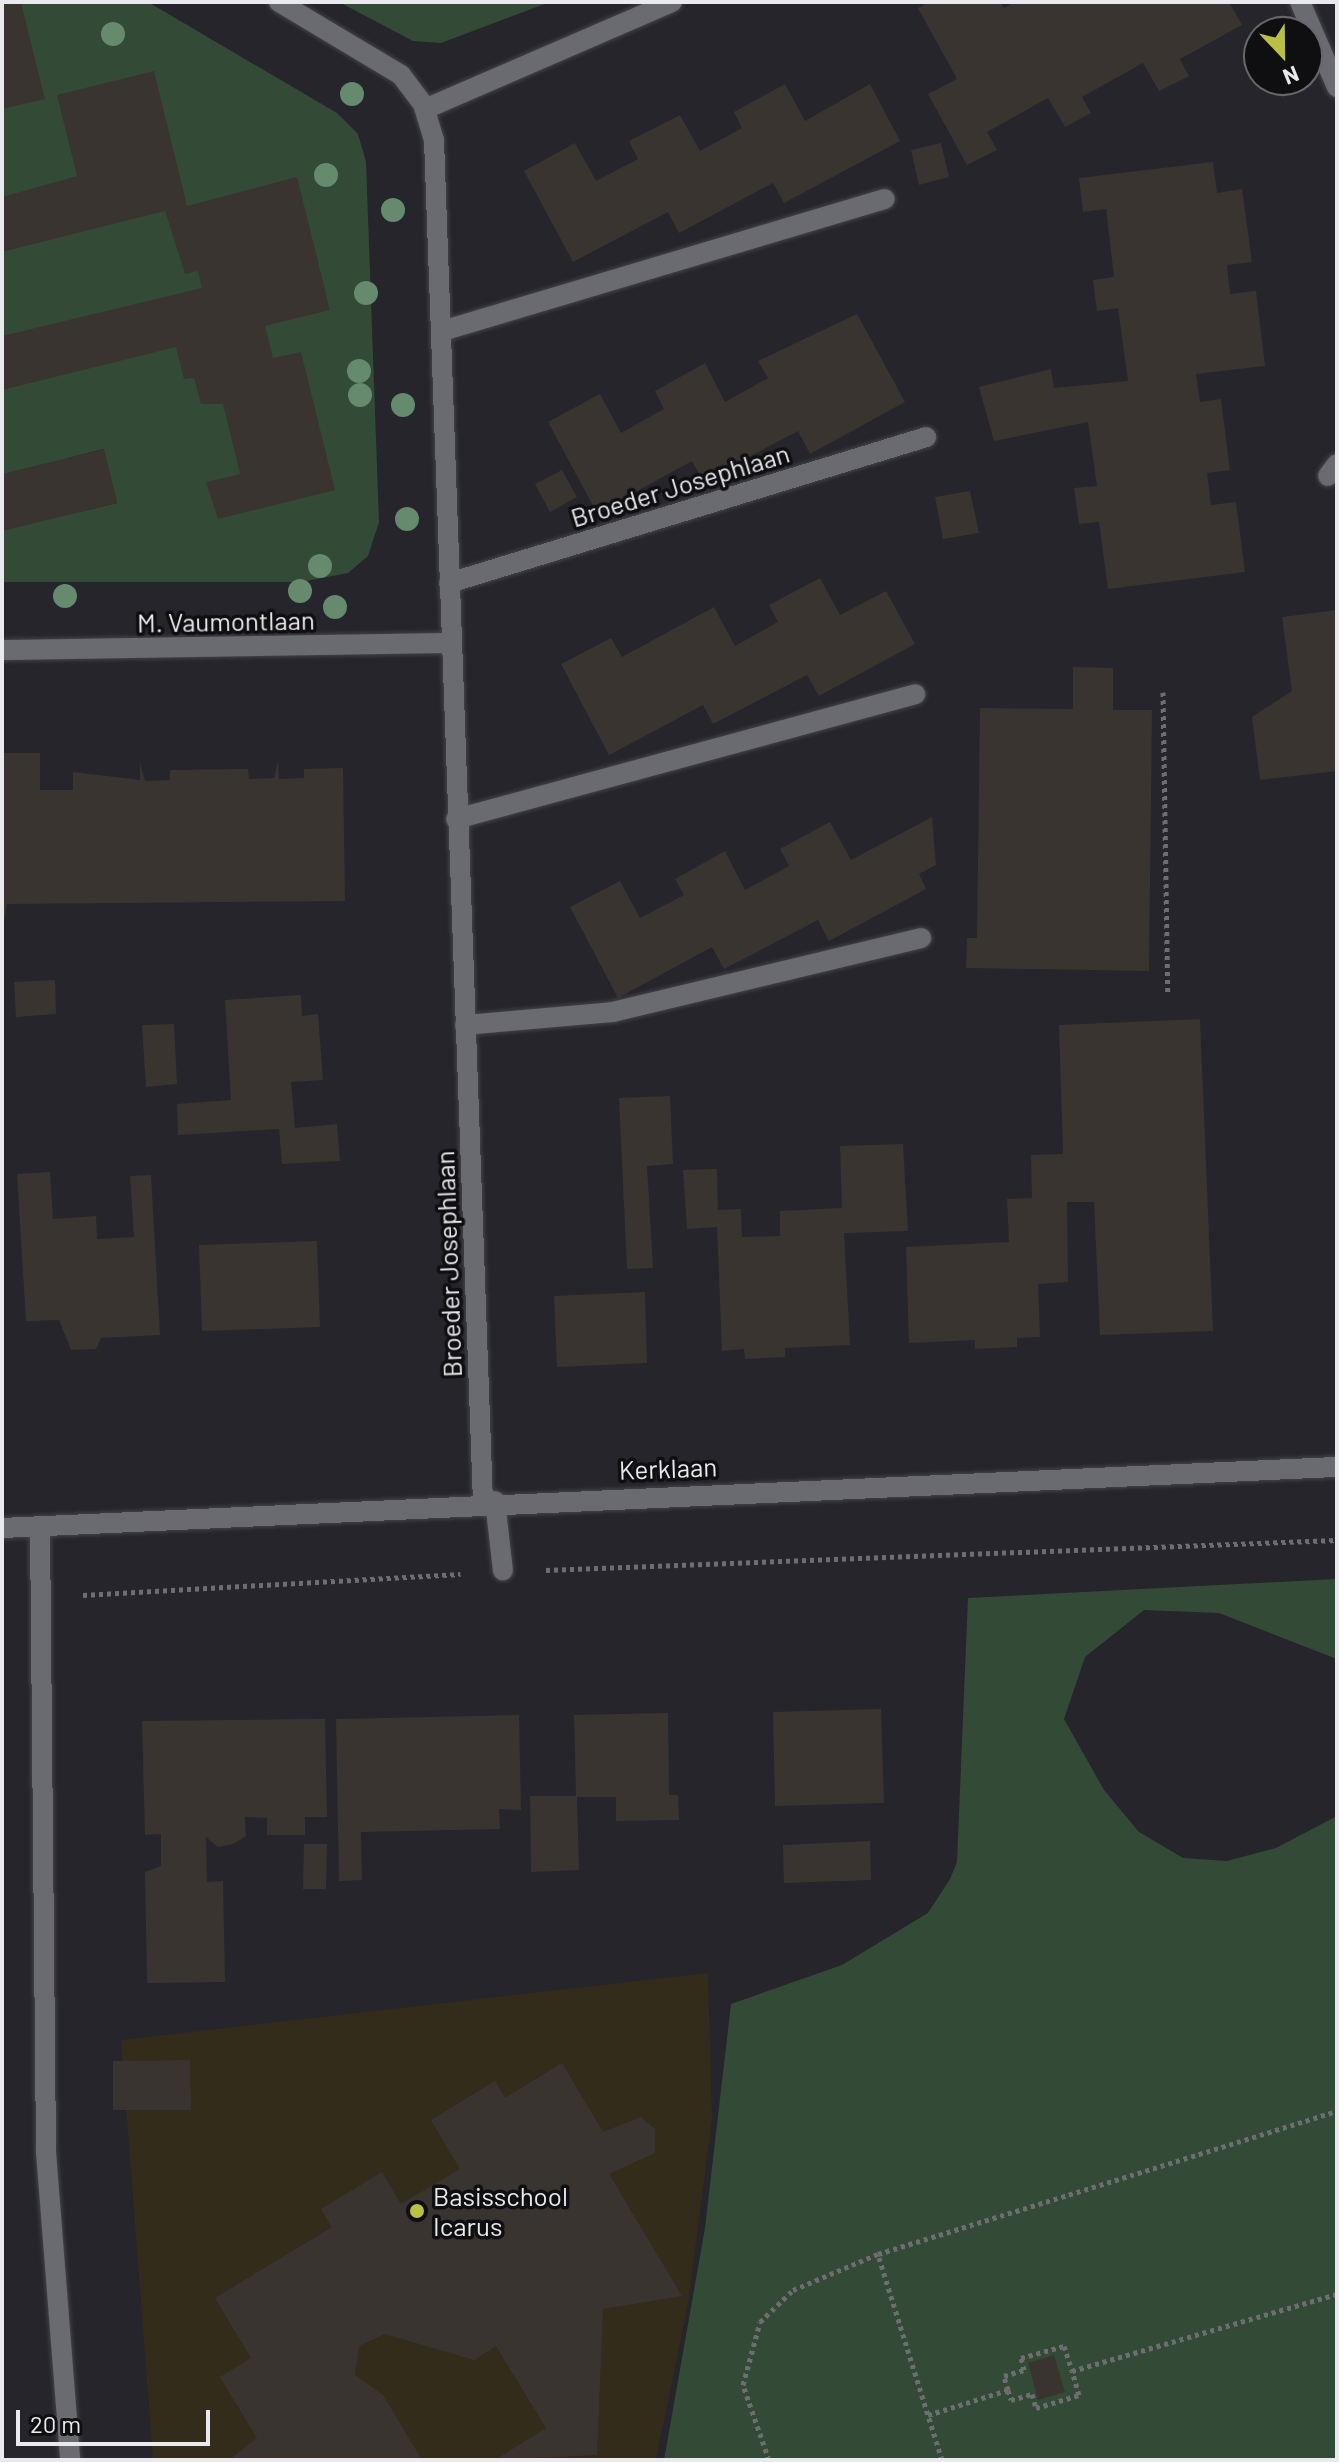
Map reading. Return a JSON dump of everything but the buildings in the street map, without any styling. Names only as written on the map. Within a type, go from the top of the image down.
[{"type":"street","name":"Broeder Josephlaan","points":[[279,2],[401,75],[425,109],[434,140],[465,1025],[489,1501],[503,1571]]},
{"type":"street","points":[[425,109],[672,2]]},
{"type":"street","points":[[1300,2],[1337,87]]},
{"type":"street","points":[[442,331],[885,199]]},
{"type":"street","name":"Broeder Josephlaan","points":[[449,583],[926,437]]},
{"type":"street","name":"M. Vaumontlaan","points":[[2,650],[451,643]]},
{"type":"street","points":[[456,819],[915,694]]},
{"type":"street","points":[[465,1025],[613,1012],[921,938]]},
{"type":"street","name":"Kerklaan","points":[[2,1528],[489,1501],[1337,1467]]},
{"type":"street","points":[[40,1526],[46,1596],[46,2152],[70,2460]]},
{"type":"path","points":[[1163,692],[1168,995]]},
{"type":"path","points":[[46,1596],[503,1571],[1337,1540]]},
{"type":"path","points":[[769,2460],[743,2385],[760,2322],[793,2290],[878,2254],[1337,2111]]},
{"type":"path","points":[[878,2254],[942,2460]]},
{"type":"path","points":[[1072,2371],[1337,2294]]},
{"type":"path","points":[[1064,2346],[1072,2371],[1079,2395],[1036,2408],[1032,2394],[1011,2400],[1004,2376],[1024,2370],[1021,2358],[1064,2346]]},
{"type":"path","points":[[928,2415],[1008,2390]]},
{"type":"shaded area","name":"Basisschool Icarus","points":[[708,1973],[712,2119],[688,2304],[656,2460],[153,2460],[121,2040]]},
{"type":"green space","points":[[2,2],[148,2],[337,113],[358,134],[366,162],[379,522],[368,556],[348,573],[301,582],[2,582]],"holes":[[[103,449],[117,503],[80,512],[68,458]]]},
{"type":"green space","points":[[339,2],[550,2],[441,43],[413,41]]},
{"type":"green space","points":[[1337,1579],[1337,1659],[1219,1613],[1144,1610],[1085,1657],[1064,1719],[1104,1790],[1139,1832],[1183,1858],[1227,1861],[1276,1848],[1337,1816],[1337,2460],[664,2460],[705,2228],[731,2004],[842,1965],[928,1913],[950,1879],[957,1862],[968,1598]]},
{"type":"place","name":"Basisschool Icarus","points":[[417,2211]]}]
